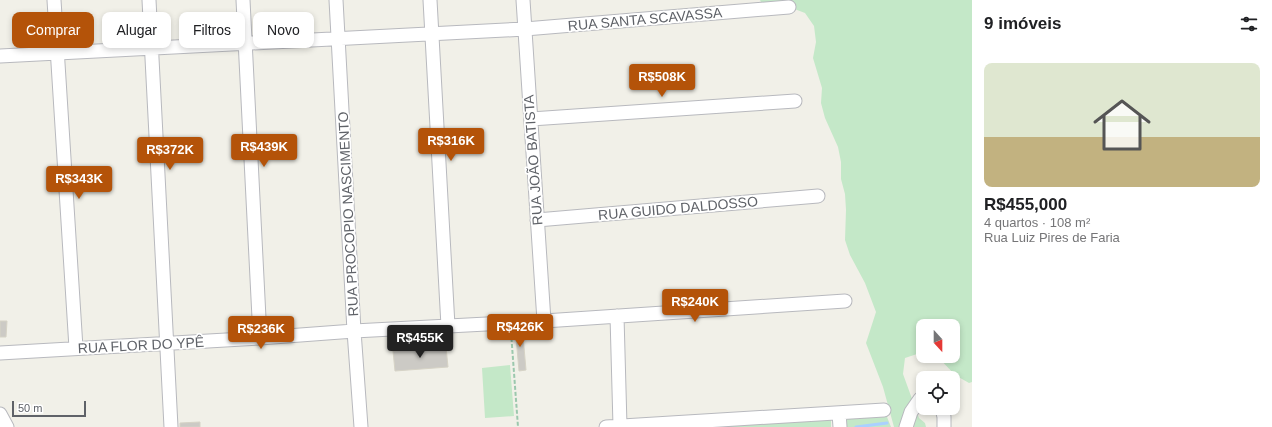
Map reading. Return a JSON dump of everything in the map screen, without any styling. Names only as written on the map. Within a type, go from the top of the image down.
[{"type":"street","points":[[54,0],[76,348]]},
{"type":"street","points":[[149,0],[171,427]]},
{"type":"street","points":[[242,0],[246,44],[260,338]]},
{"type":"street","name":"RUA PROCOPIO NASCIMENTO","points":[[336,0],[354,331],[361,427]]},
{"type":"street","points":[[430,0],[448,326]]},
{"type":"street","name":"RUA JOÃO BATISTA","points":[[523,0],[544,321]]},
{"type":"street","name":"RUA SANTA SCAVASSA","points":[[0,56],[525,29],[789,7]]},
{"type":"street","points":[[531,119],[795,101]]},
{"type":"street","name":"RUA GUIDO DALDOSSO","points":[[537,220],[818,196]]},
{"type":"street","name":"RUA FLOR DO YPÊ","points":[[0,353],[544,321],[845,301]]},
{"type":"street","points":[[617,316],[620,426]]},
{"type":"street","points":[[906,427],[911,412],[916,405]]},
{"type":"street","points":[[606,427],[884,410]]},
{"type":"street","points":[[839,413],[840,427]]},
{"type":"street","points":[[0,414],[7,427]]},
{"type":"street","points":[[944,415],[944,427]]},
{"type":"path","points":[[510,327],[518,427]]},
{"type":"green space","points":[[760,0],[972,0],[972,382],[969,383],[960,378],[960,371],[951,371],[944,363],[960,363],[960,319],[916,319],[916,354],[905,358],[903,374],[916,410],[916,415],[918,415],[925,423],[926,427],[894,427],[883,387],[866,343],[876,312],[865,283],[850,255],[845,240],[846,210],[845,194],[841,179],[841,162],[838,147],[825,118],[821,103],[822,88],[813,58],[816,42],[814,26],[805,13],[776,2],[761,2]]},
{"type":"green space","points":[[510,365],[514,416],[485,418],[482,368]]},
{"type":"green space","points":[[887,417],[891,427],[846,427],[845,419]]},
{"type":"green space","points":[[831,420],[831,427],[715,427]]},
{"type":"building","points":[[0,321],[7,321],[6,337],[0,337]]},
{"type":"building","points":[[522,325],[526,370],[519,371],[515,326]]},
{"type":"building","points":[[446,347],[448,367],[395,371],[393,351]]},
{"type":"building","points":[[200,422],[200,427],[180,427],[180,423]]},
{"type":"waterway","points":[[856,427],[887,423]]}]
